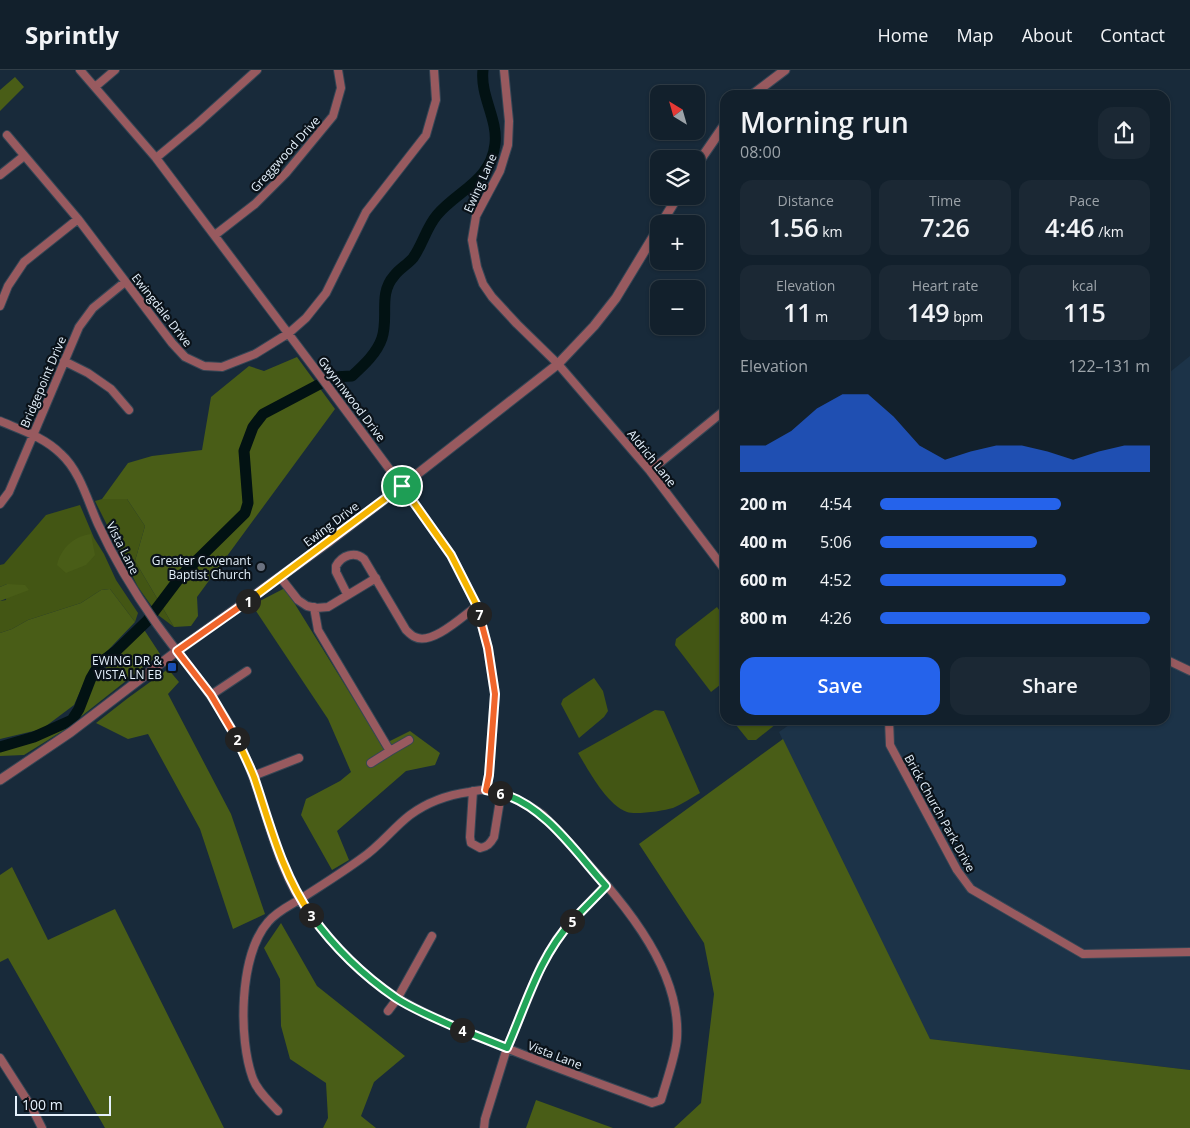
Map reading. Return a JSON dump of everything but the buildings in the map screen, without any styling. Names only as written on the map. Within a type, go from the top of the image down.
[{"type":"street","name":"Gwynnwood Drive","points":[[80,70],[156,158],[215,235],[332,391],[451,555],[477,606],[488,648],[495,694],[489,775],[486,790]]},
{"type":"street","points":[[95,87],[115,70]]},
{"type":"street","points":[[156,158],[198,124],[257,70]]},
{"type":"street","name":"Greggwood Drive","points":[[215,235],[255,204],[286,173],[333,116],[341,88],[338,70]]},
{"type":"street","name":"Ewingdale Drive","points":[[6,135],[78,219],[185,357],[204,366],[222,367],[255,354],[289,333],[306,318],[326,293],[366,212],[426,135],[436,100],[434,70]]},
{"type":"street","name":"Ewing Lane","points":[[504,70],[509,121],[508,145],[500,171],[476,216],[472,240],[475,258],[484,284],[492,297],[558,364]]},
{"type":"street","points":[[759,90],[785,70]]},
{"type":"street","points":[[705,153],[720,131]]},
{"type":"street","points":[[0,175],[24,156]]},
{"type":"street","points":[[0,306],[8,286],[24,262],[78,219]]},
{"type":"street","name":"Ewing Drive","points":[[0,780],[70,732],[177,651],[280,577],[402,486],[558,364],[594,326],[616,298],[650,242]]},
{"type":"street","name":"Bridgepoint Drive","points":[[0,504],[8,492],[33,436],[78,326],[93,308],[125,282]]},
{"type":"street","points":[[64,361],[88,373],[111,389],[129,410]]},
{"type":"street","name":"Aldrich Lane","points":[[558,364],[650,471],[720,563]]},
{"type":"street","points":[[650,471],[720,414]]},
{"type":"street","name":"Vista Lane","points":[[0,421],[45,440],[63,455],[74,472],[129,583],[155,622],[211,695],[236,737],[253,776],[283,864],[300,899],[320,927],[356,966],[397,999],[444,1022],[652,1103],[661,1100],[666,1083],[677,1039],[677,1016],[668,982],[654,952],[631,915],[606,886]]},
{"type":"street","points":[[347,594],[336,572],[336,566],[343,558],[359,554],[376,578],[406,630],[415,638],[422,639],[440,634],[477,606]]},
{"type":"street","points":[[280,577],[298,600],[307,606],[314,607],[328,607],[376,578]]},
{"type":"street","points":[[314,607],[318,630],[390,752]]},
{"type":"street","points":[[1170,662],[1190,672]]},
{"type":"street","points":[[211,695],[246,671]]},
{"type":"street","name":"Brick Church Park Drive","points":[[889,725],[890,745],[957,870],[971,889],[1083,954],[1190,952]]},
{"type":"street","points":[[371,763],[409,740]]},
{"type":"street","points":[[253,776],[299,758]]},
{"type":"street","points":[[278,1111],[260,1092],[253,1080],[243,1028],[250,957],[263,928],[279,912],[373,851],[409,816],[430,802],[440,798],[486,790],[527,804],[543,815],[606,886],[570,923],[557,939],[542,964],[507,1048],[484,1128]]},
{"type":"street","points":[[473,791],[470,837],[471,843],[480,848],[491,843],[494,837],[501,794]]},
{"type":"street","points":[[388,1011],[397,999],[432,936]]},
{"type":"street","points":[[0,1058],[32,1108],[42,1128]]},
{"type":"shaded area","points":[[1190,356],[1190,1070],[930,1039],[861,910],[779,732],[789,725],[1170,725],[1170,372]]},
{"type":"green space","points":[[15,77],[24,87],[0,111],[0,90]]},
{"type":"green space","points":[[297,357],[335,409],[197,597],[198,616],[191,626],[174,627],[135,561],[145,526],[127,499],[102,499],[128,463],[152,456],[202,450],[211,397],[249,366],[264,371]]},
{"type":"green space","points":[[102,499],[127,499],[145,526],[135,561],[174,627],[158,615],[138,587],[95,501]]},
{"type":"green space","points":[[80,505],[94,538],[116,580],[138,613],[135,622],[110,589],[101,590],[81,603],[28,620],[0,633],[0,601],[6,600],[7,584],[0,587],[0,565],[4,564],[46,515]]},
{"type":"green space","points":[[91,534],[95,555],[86,565],[66,573],[57,565],[65,548],[79,537]]},
{"type":"green space","points":[[7,584],[25,585],[29,590],[0,601],[0,587]]},
{"type":"green space","points":[[285,588],[382,745],[410,731],[440,753],[435,765],[406,771],[337,831],[349,860],[332,870],[301,815],[306,799],[340,781],[351,772],[328,719],[252,605]]},
{"type":"green space","points":[[110,589],[135,622],[90,669],[74,705],[42,729],[0,739],[0,633],[28,620],[81,603],[101,590]]},
{"type":"green space","points":[[717,607],[720,611],[720,685],[711,692],[675,645],[676,639]]},
{"type":"green space","points":[[143,628],[160,654],[64,730],[24,755],[0,756],[0,750],[51,734],[77,717],[97,678]]},
{"type":"green space","points":[[168,669],[179,682],[168,694],[231,814],[265,914],[233,929],[200,829],[148,734],[128,739],[96,723]]},
{"type":"green space","points":[[594,678],[603,691],[608,711],[604,717],[579,738],[561,704],[563,699]]},
{"type":"green space","points":[[655,710],[664,711],[700,793],[673,808],[642,813],[627,812],[619,808],[605,795],[578,753]]},
{"type":"green space","points":[[736,725],[775,725],[756,740],[748,740]]},
{"type":"green space","points":[[783,739],[930,1039],[1190,1070],[1190,1128],[674,1128],[701,1103],[714,994],[704,943],[639,844]]},
{"type":"green space","points":[[12,867],[48,940],[115,909],[224,1128],[105,1128],[8,958],[0,962],[0,875]]},
{"type":"green space","points":[[281,923],[317,986],[405,1056],[374,1082],[361,1116],[376,1128],[323,1128],[328,1118],[326,1083],[290,1059],[281,1026],[280,979],[264,948]]},
{"type":"green space","points":[[536,1100],[613,1128],[526,1128]]},
{"type":"waterway","points":[[0,747],[34,737],[72,720],[100,663],[117,650],[147,621],[181,576],[245,513],[248,503],[244,451],[253,427],[263,414],[333,377],[352,376],[373,354],[380,343],[384,330],[385,298],[389,283],[413,258],[437,215],[480,176],[492,157],[495,135],[484,89],[483,70]]},
{"type":"place","name":"Greater Covenant Baptist Church","points":[[261,567]]},
{"type":"place","name":"EWING DR & VISTA LN EB","points":[[172,667]]},
{"type":"route","points":[[402,486],[451,555],[477,606],[488,648],[495,694],[489,775],[486,790],[503,794],[527,804],[543,815],[606,886],[557,939],[542,964],[507,1048],[444,1022],[397,999],[356,966],[320,927],[300,899],[283,864],[253,776],[236,737],[211,695],[177,651],[330,541],[402,486]]}]
